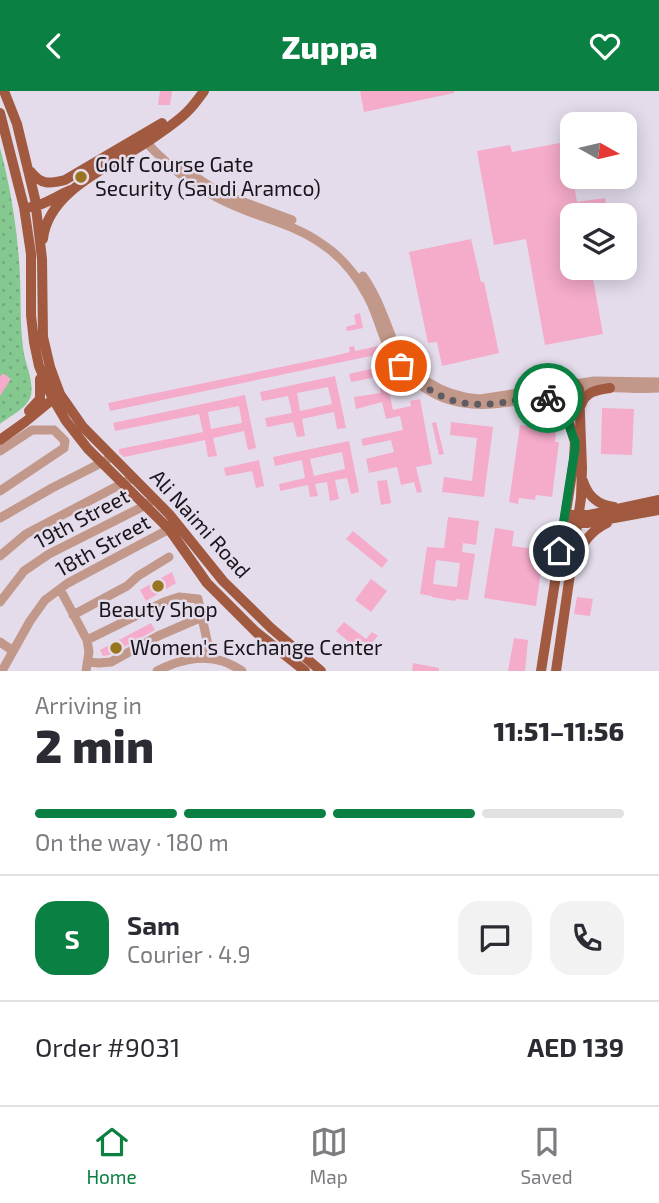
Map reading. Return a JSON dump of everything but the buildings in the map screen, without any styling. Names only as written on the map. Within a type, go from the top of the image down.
[{"type":"main road","points":[[28,167],[32,174],[44,183],[52,184],[65,180],[147,139],[188,101],[194,91]]},
{"type":"main road","points":[[55,397],[43,337],[42,259],[44,234],[50,215],[73,190],[95,173],[187,113],[204,91]]},
{"type":"main road","points":[[3,95],[17,124],[28,167],[36,203],[42,259]]},
{"type":"main road","points":[[0,113],[24,207],[31,254],[32,328],[41,388],[40,398],[25,418]]},
{"type":"main road","points":[[36,203],[65,180]]},
{"type":"main road","points":[[24,207],[73,190]]},
{"type":"main road","points":[[39,366],[55,397]]},
{"type":"main road","points":[[556,671],[582,478],[580,411],[575,387]]},
{"type":"main road","points":[[541,671],[574,461],[575,387]]},
{"type":"main road","points":[[580,411],[586,396],[593,391],[610,388]]},
{"type":"main road","points":[[0,439],[55,397]]},
{"type":"main road","name":"Ali Naimi Road","points":[[55,397],[66,422],[88,449],[107,459]]},
{"type":"main road","name":"Ali Naimi Road","points":[[55,397],[83,427],[107,459],[223,581],[271,628],[321,671]]},
{"type":"main road","points":[[531,398],[558,402],[575,442]]},
{"type":"main road","points":[[0,431],[25,418],[45,415],[55,416],[66,422]]},
{"type":"main road","points":[[582,478],[590,495],[600,504],[623,512]]},
{"type":"main road","points":[[569,576],[575,558],[590,534],[623,512],[659,500]]},
{"type":"main road","points":[[564,518],[578,520],[623,512],[659,510]]},
{"type":"main road","name":"Ali Naimi Road","points":[[173,527],[207,583],[256,632],[306,671]]},
{"type":"street","points":[[147,139],[178,165],[211,187],[252,206],[293,220],[333,245],[365,279],[394,342],[408,365],[434,387],[456,395],[480,398],[575,387],[659,388]]},
{"type":"street","points":[[147,139],[172,168],[191,183],[243,209],[293,226],[334,253],[360,282],[396,360],[431,392],[454,401],[478,404],[531,398],[594,381],[659,382]]},
{"type":"street","points":[[0,451],[32,430],[54,430],[65,441],[64,448],[0,491]]},
{"type":"street","points":[[0,518],[107,459]]},
{"type":"street","points":[[0,556],[26,534],[129,481]]},
{"type":"street","name":"19th Street","points":[[0,603],[24,571],[49,554],[150,502]]},
{"type":"street","name":"18th Street","points":[[2,671],[30,621],[46,600],[68,583],[173,527]]},
{"type":"street","points":[[73,615],[127,586],[169,557]]},
{"type":"street","points":[[60,589],[88,641],[87,666],[111,662],[158,636],[202,617]]},
{"type":"street","points":[[88,641],[164,602],[180,597],[198,599],[211,659]]},
{"type":"street","points":[[0,642],[13,651]]},
{"type":"street","points":[[157,671],[170,664],[193,659],[224,661],[242,671]]},
{"type":"green space","points":[[0,148],[16,227],[22,338],[32,389],[26,404],[0,424]]},
{"type":"way so far","points":[[401,366],[420,385],[454,401],[491,404],[548,398]]},
{"type":"place","name":"Golf Course Gate Security (Saudi Aramco)","points":[[81,177]]},
{"type":"place","name":"Beauty Shop","points":[[158,586]]},
{"type":"place","name":"Women's Exchange Center","points":[[116,648]]},
{"type":"route","points":[[548,398],[562,406],[575,442],[559,551]]}]
